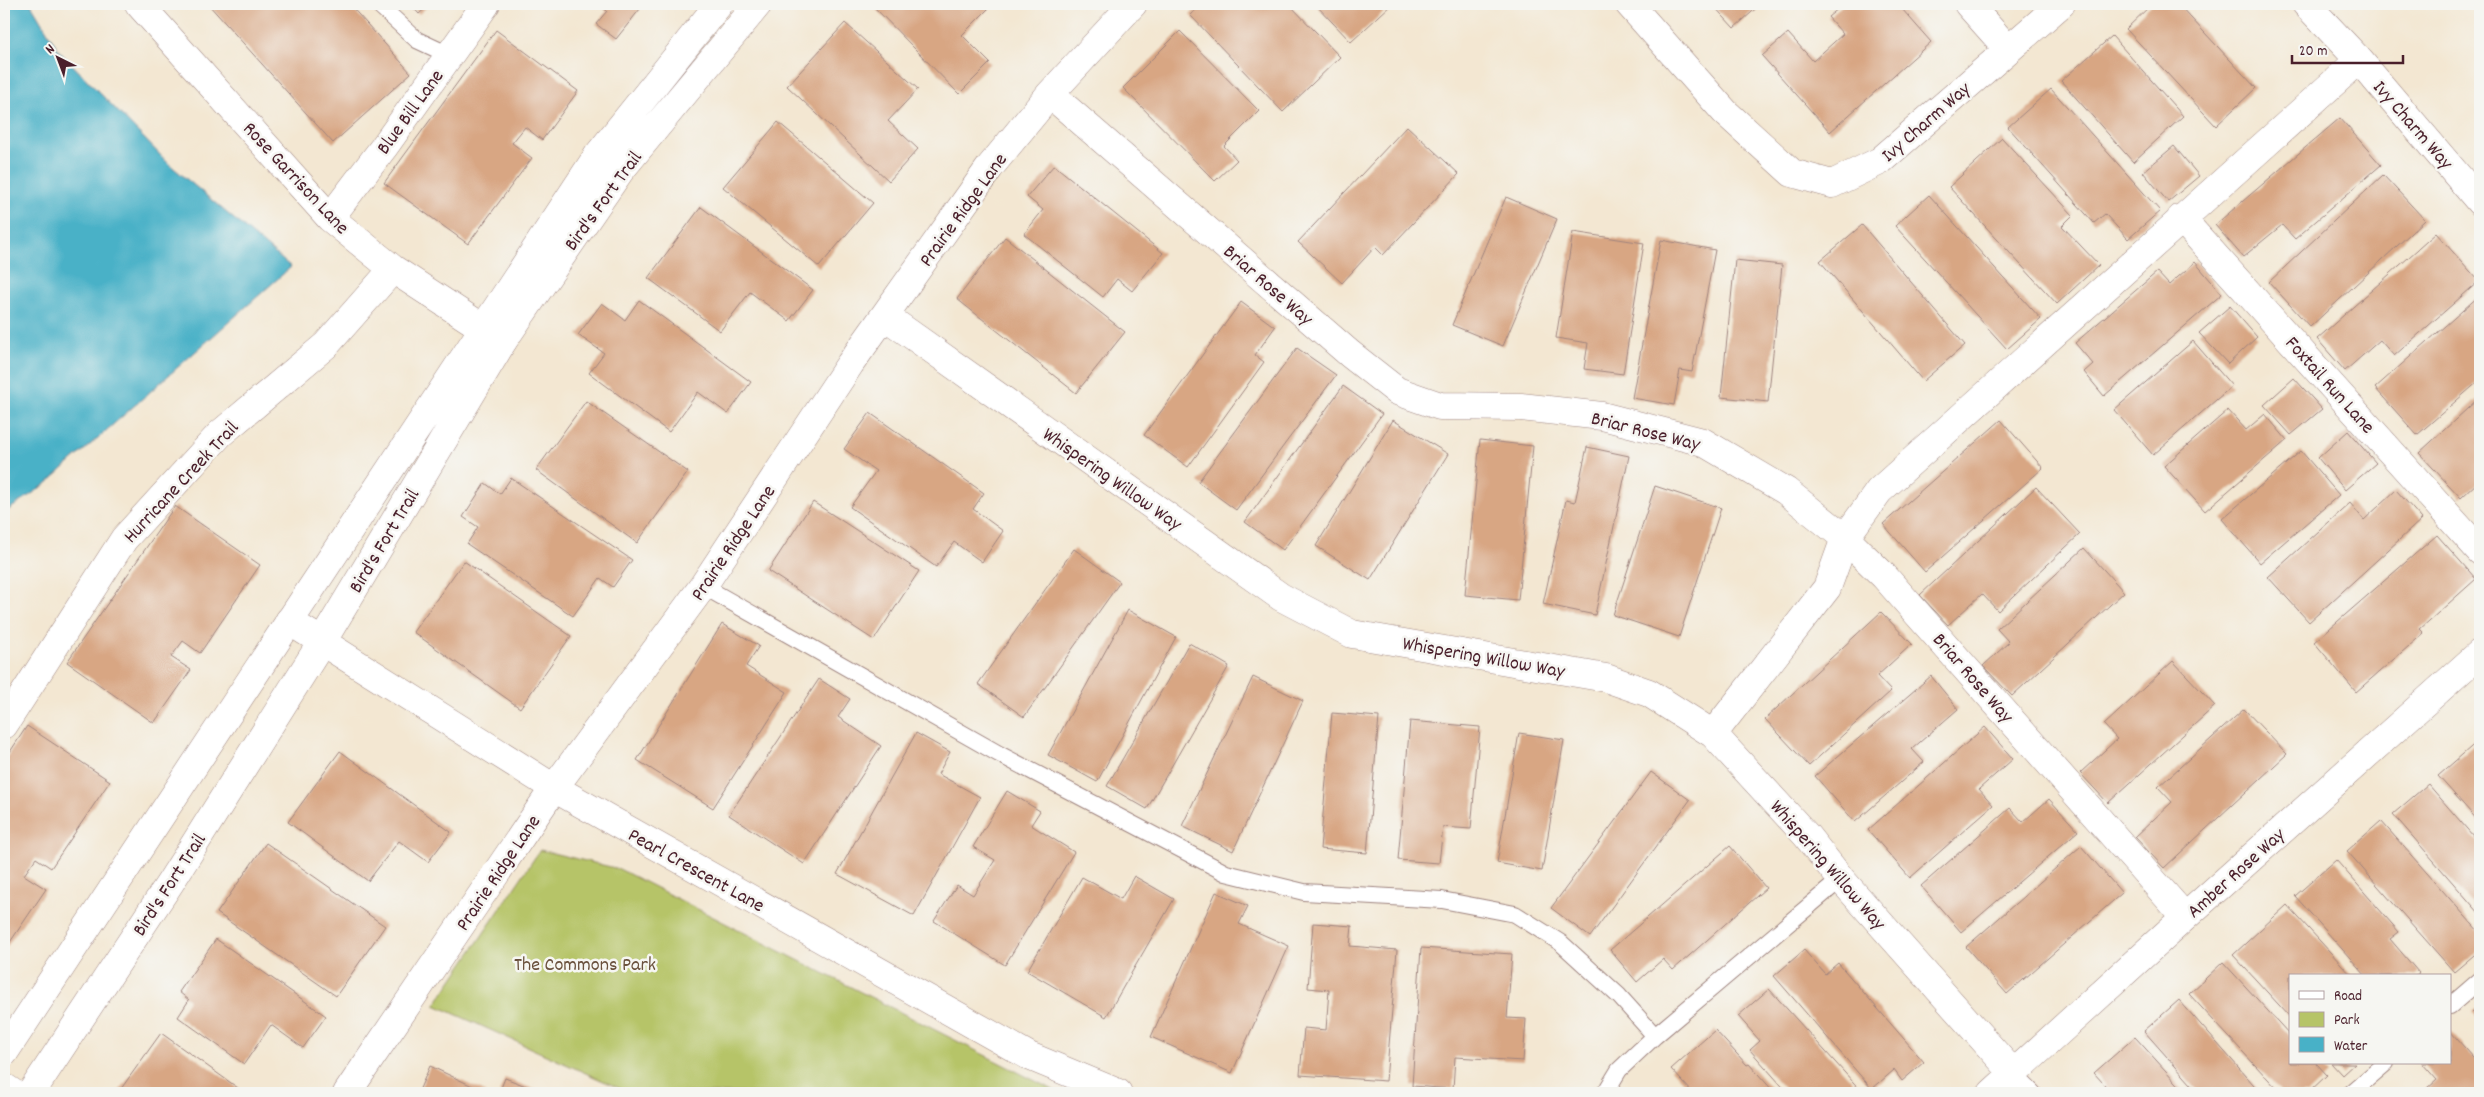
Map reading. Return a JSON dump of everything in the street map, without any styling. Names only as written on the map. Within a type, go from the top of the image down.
[{"type":"street","name":"Rose Garrison Lane","points":[[139,4],[330,218],[393,269],[493,333]]},
{"type":"street","name":"Blue Bill Lane","points":[[330,218],[486,4]]},
{"type":"street","name":"Bird's Fort Trail","points":[[31,1093],[170,883],[322,642],[493,333],[598,155],[718,4]]},
{"type":"street","name":"Bird's Fort Trail","points":[[4,1053],[289,621],[493,333],[620,171],[758,4]]},
{"type":"street","name":"Prairie Ridge Lane","points":[[347,1093],[554,788],[704,586],[884,316],[990,167],[1050,94],[1133,4]]},
{"type":"street","name":"Ivy Charm Way","points":[[1629,4],[1725,112],[1792,173],[1832,184],[1880,161],[2061,4]]},
{"type":"street","points":[[1968,4],[2008,49]]},
{"type":"street","name":"Ivy Charm Way","points":[[2306,4],[2359,60],[2480,202]]},
{"type":"street","points":[[1713,734],[1828,588],[1845,538],[1879,491],[2359,60]]},
{"type":"street","name":"Briar Rose Way","points":[[1050,94],[1350,354],[1398,391],[1440,406],[1521,407],[1602,416],[1703,442],[1786,491],[1845,538],[1884,576],[2185,917]]},
{"type":"street","name":"Foxtail Run Lane","points":[[2181,218],[2480,551]]},
{"type":"street","name":"Hurricane Creek Trail","points":[[4,725],[124,540],[220,434],[326,345],[393,269]]},
{"type":"street","name":"Whispering Willow Way","points":[[884,316],[1281,597],[1352,634],[1606,678],[1649,693],[1713,734],[1806,835],[1841,879],[2014,1074]]},
{"type":"street","name":"Pearl Crescent Lane","points":[[289,621],[554,788],[1029,1056],[1118,1093]]},
{"type":"street","name":"Amber Rose Way","points":[[1992,1093],[2185,917],[2480,654]]},
{"type":"street","points":[[4,1087],[13,1093]]},
{"type":"lane","points":[[378,4],[417,40],[449,55]]},
{"type":"lane","points":[[704,586],[999,754],[1226,872],[1304,892],[1442,900],[1515,914],[1561,943],[1619,996],[1655,1036]]},
{"type":"lane","points":[[1605,1093],[1619,1070],[1655,1036],[1841,879]]},
{"type":"lane","points":[[2452,1004],[2480,980]]},
{"type":"lane","points":[[2352,1093],[2385,1064]]},
{"type":"lane","points":[[2014,1074],[2033,1093]]},
{"type":"green space","name":"The Commons Park","points":[[540,850],[619,869],[1059,1093],[630,1093],[435,1005]]},
{"type":"water","points":[[4,4],[31,4],[59,51],[169,164],[291,267],[46,484],[4,513]]},
{"type":"building","points":[[208,4],[349,4],[411,73],[333,143]]},
{"type":"building","points":[[410,4],[430,4],[419,14]]},
{"type":"building","points":[[598,4],[644,4],[616,39],[596,24],[607,11]]},
{"type":"building","points":[[989,4],[991,6],[962,35],[990,63],[959,94],[872,5]]},
{"type":"building","points":[[1202,4],[1289,4],[1340,57],[1283,112],[1190,15]]},
{"type":"building","points":[[1315,4],[1392,4],[1351,42]]},
{"type":"building","points":[[1712,4],[1761,4],[1734,28]]},
{"type":"building","points":[[1844,4],[1908,4],[1902,9],[1931,42],[1830,132],[1762,56],[1788,33],[1813,61],[1843,34],[1828,17]]},
{"type":"building","points":[[2152,4],[2178,4],[2256,88],[2216,126],[2126,29]]},
{"type":"building","points":[[845,23],[918,89],[888,121],[918,149],[889,181],[787,86]]},
{"type":"building","points":[[496,30],[578,91],[542,140],[525,127],[512,143],[532,158],[468,244],[384,183]]},
{"type":"building","points":[[1180,31],[1259,111],[1224,146],[1237,160],[1215,181],[1123,88]]},
{"type":"building","points":[[2112,36],[2183,116],[2133,162],[2061,81]]},
{"type":"building","points":[[2051,89],[2160,211],[2128,239],[2105,214],[2094,223],[2008,127]]},
{"type":"building","points":[[2340,118],[2381,165],[2295,239],[2282,225],[2243,257],[2215,225]]},
{"type":"building","points":[[778,122],[873,203],[819,267],[723,187]]},
{"type":"building","points":[[1407,126],[1459,174],[1383,255],[1375,247],[1342,283],[1298,242]]},
{"type":"building","points":[[2002,138],[2073,215],[2062,226],[2099,265],[2057,304],[1949,187]]},
{"type":"building","points":[[2174,146],[2199,176],[2168,202],[2143,172]]},
{"type":"building","points":[[1054,165],[1163,253],[1132,291],[1117,279],[1103,297],[1024,234],[1043,210],[1027,197]]},
{"type":"building","points":[[2383,175],[2425,220],[2310,327],[2269,282]]},
{"type":"building","points":[[1929,195],[2041,319],[2007,349],[1895,226]]},
{"type":"building","points":[[1506,197],[1557,219],[1503,346],[1452,325]]},
{"type":"building","points":[[701,207],[813,290],[789,321],[750,292],[720,331],[648,278]]},
{"type":"building","points":[[1862,225],[1965,345],[1923,381],[1820,261]]},
{"type":"building","points":[[1573,232],[1644,243],[1623,374],[1584,369],[1588,343],[1556,338]]},
{"type":"building","points":[[2436,233],[2479,281],[2394,356],[2380,340],[2345,371],[2317,339]]},
{"type":"building","points":[[1005,237],[1125,332],[1076,393],[957,299]]},
{"type":"building","points":[[1661,240],[1715,250],[1692,372],[1680,370],[1674,405],[1632,398]]},
{"type":"building","points":[[1735,260],[1782,265],[1768,402],[1721,397]]},
{"type":"building","points":[[2195,262],[2222,294],[2104,396],[2084,372],[2093,364],[2075,343],[2157,272],[2169,285]]},
{"type":"building","points":[[2480,295],[2480,380],[2417,435],[2375,388]]},
{"type":"building","points":[[639,300],[751,382],[728,414],[698,392],[669,432],[589,373],[604,353],[578,335],[602,303],[625,320]]},
{"type":"building","points":[[1241,302],[1275,327],[1255,355],[1264,362],[1188,467],[1144,435]]},
{"type":"building","points":[[2230,306],[2257,337],[2228,364],[2199,333]]},
{"type":"building","points":[[2193,341],[2232,386],[2153,455],[2114,410]]},
{"type":"building","points":[[1297,348],[1336,375],[1236,510],[1198,482]]},
{"type":"building","points":[[2294,378],[2322,409],[2291,435],[2264,405]]},
{"type":"building","points":[[1343,386],[1382,414],[1283,550],[1245,522]]},
{"type":"building","points":[[2480,397],[2480,480],[2461,498],[2419,453]]},
{"type":"building","points":[[586,401],[688,472],[637,543],[536,470]]},
{"type":"building","points":[[2228,410],[2246,430],[2265,414],[2287,440],[2205,511],[2164,466]]},
{"type":"building","points":[[870,413],[984,493],[973,509],[1003,531],[982,562],[954,542],[936,567],[850,507],[876,471],[844,449]]},
{"type":"building","points":[[1393,420],[1448,454],[1370,580],[1316,546]]},
{"type":"building","points":[[2001,420],[2043,468],[1925,572],[1883,524]]},
{"type":"building","points":[[2348,431],[2376,463],[2345,490],[2318,458]]},
{"type":"building","points":[[1480,440],[1533,446],[1518,600],[1465,595]]},
{"type":"building","points":[[1587,447],[1629,456],[1595,615],[1543,604],[1566,500],[1575,502]]},
{"type":"building","points":[[2301,451],[2339,495],[2260,563],[2222,519]]},
{"type":"building","points":[[511,478],[632,560],[613,587],[600,578],[573,616],[467,544],[478,527],[463,517],[485,483],[500,494]]},
{"type":"building","points":[[1655,486],[1721,508],[1679,637],[1613,615]]},
{"type":"building","points":[[2036,487],[2080,534],[1998,611],[1982,594],[1948,625],[1920,595]]},
{"type":"building","points":[[2396,490],[2422,519],[2309,622],[2268,577],[2350,503],[2364,520]]},
{"type":"building","points":[[813,502],[919,571],[874,640],[768,571]]},
{"type":"building","points":[[175,506],[260,565],[200,653],[183,641],[171,657],[191,670],[154,723],[67,662]]},
{"type":"building","points":[[2437,535],[2476,579],[2420,629],[2424,633],[2356,692],[2314,642]]},
{"type":"building","points":[[2084,548],[2124,592],[2012,696],[1983,666],[2009,642],[1997,629]]},
{"type":"building","points":[[1074,549],[1120,582],[1024,717],[978,684]]},
{"type":"building","points":[[464,561],[571,636],[520,708],[413,632]]},
{"type":"building","points":[[1128,610],[1176,637],[1097,782],[1048,755]]},
{"type":"building","points":[[1881,612],[1912,644],[1877,676],[1891,691],[1809,766],[1765,719]]},
{"type":"building","points":[[722,624],[759,646],[746,666],[787,692],[713,808],[637,760]]},
{"type":"building","points":[[1189,643],[1229,666],[1147,809],[1107,786]]},
{"type":"building","points":[[2173,661],[2215,706],[2108,803],[2080,773],[2117,739],[2104,725]]},
{"type":"building","points":[[1931,676],[1958,709],[1912,749],[1924,762],[1855,822],[1815,776]]},
{"type":"building","points":[[1253,677],[1303,701],[1233,851],[1182,826]]},
{"type":"building","points":[[819,679],[850,699],[838,717],[881,746],[804,864],[729,815]]},
{"type":"building","points":[[2244,709],[2287,754],[2164,868],[2135,837],[2172,802],[2158,787]]},
{"type":"building","points":[[1332,713],[1379,717],[1367,853],[1320,849]]},
{"type":"building","points":[[1410,721],[1480,727],[1471,829],[1443,827],[1439,863],[1398,860]]},
{"type":"building","points":[[27,726],[110,781],[51,868],[36,858],[24,875],[46,889],[4,951],[4,761]]},
{"type":"building","points":[[1985,727],[2013,759],[1979,789],[1993,805],[1910,878],[1868,830]]},
{"type":"building","points":[[916,733],[950,752],[938,774],[980,797],[914,916],[837,874]]},
{"type":"building","points":[[1519,733],[1564,740],[1542,871],[1497,863]]},
{"type":"building","points":[[2479,740],[2480,742],[2480,823],[2438,776]]},
{"type":"building","points":[[340,751],[451,832],[428,862],[399,841],[368,881],[288,822]]},
{"type":"building","points":[[1651,772],[1690,800],[1590,937],[1551,908]]},
{"type":"building","points":[[2428,784],[2480,844],[2480,914],[2393,814]]},
{"type":"building","points":[[1007,791],[1040,811],[1031,825],[1074,852],[1005,965],[934,921],[957,885],[973,895],[995,860],[973,847]]},
{"type":"building","points":[[2049,799],[2078,831],[1961,932],[1921,886],[2010,808],[2023,822]]},
{"type":"building","points":[[2381,821],[2480,933],[2480,950],[2454,972],[2347,851]]},
{"type":"building","points":[[266,843],[385,926],[336,996],[217,913]]},
{"type":"building","points":[[1730,846],[1766,888],[1673,970],[1663,959],[1637,982],[1610,950]]},
{"type":"building","points":[[2081,846],[2122,893],[2007,994],[1966,947]]},
{"type":"building","points":[[2336,860],[2399,932],[2390,939],[2419,973],[2364,974],[2295,896]]},
{"type":"building","points":[[1134,876],[1174,899],[1106,1017],[1027,971],[1082,877],[1121,899]]},
{"type":"building","points":[[1216,892],[1248,906],[1239,924],[1289,946],[1232,1073],[1151,1037]]},
{"type":"building","points":[[2287,905],[2350,974],[2289,974],[2289,1016],[2233,955]]},
{"type":"building","points":[[1313,923],[1352,926],[1350,946],[1397,950],[1386,1081],[1300,1075],[1304,1028],[1326,1030],[1329,990],[1308,988]]},
{"type":"building","points":[[216,939],[326,1016],[303,1048],[271,1025],[244,1064],[178,1017],[189,1000],[179,992]]},
{"type":"building","points":[[1421,948],[1512,954],[1507,1018],[1526,1019],[1523,1061],[1455,1057],[1453,1089],[1412,1086]]},
{"type":"building","points":[[1804,950],[1825,974],[1838,963],[1924,1062],[1902,1081],[1894,1070],[1872,1089],[1774,976]]},
{"type":"building","points":[[2223,962],[2289,1034],[2289,1064],[2317,1064],[2327,1075],[2308,1093],[2281,1093],[2189,994]]},
{"type":"building","points":[[1769,989],[1863,1093],[1788,1093],[1750,1050],[1760,1041],[1738,1016]]},
{"type":"building","points":[[2179,1000],[2261,1093],[2199,1093],[2144,1031]]},
{"type":"building","points":[[2480,1005],[2480,1022],[2472,1012]]},
{"type":"building","points":[[1715,1030],[1775,1093],[1717,1093],[1712,1088],[1706,1093],[1693,1093],[1671,1069]]},
{"type":"building","points":[[161,1033],[245,1093],[118,1093]]},
{"type":"building","points":[[2452,1033],[2480,1065],[2480,1093],[2430,1093],[2427,1089],[2437,1080],[2423,1064],[2452,1064]]},
{"type":"building","points":[[2135,1037],[2186,1093],[2112,1093],[2094,1073]]},
{"type":"building","points":[[2332,1064],[2354,1064],[2342,1075]]},
{"type":"building","points":[[430,1066],[485,1092],[485,1093],[418,1093]]},
{"type":"building","points":[[505,1078],[544,1093],[499,1093]]}]
